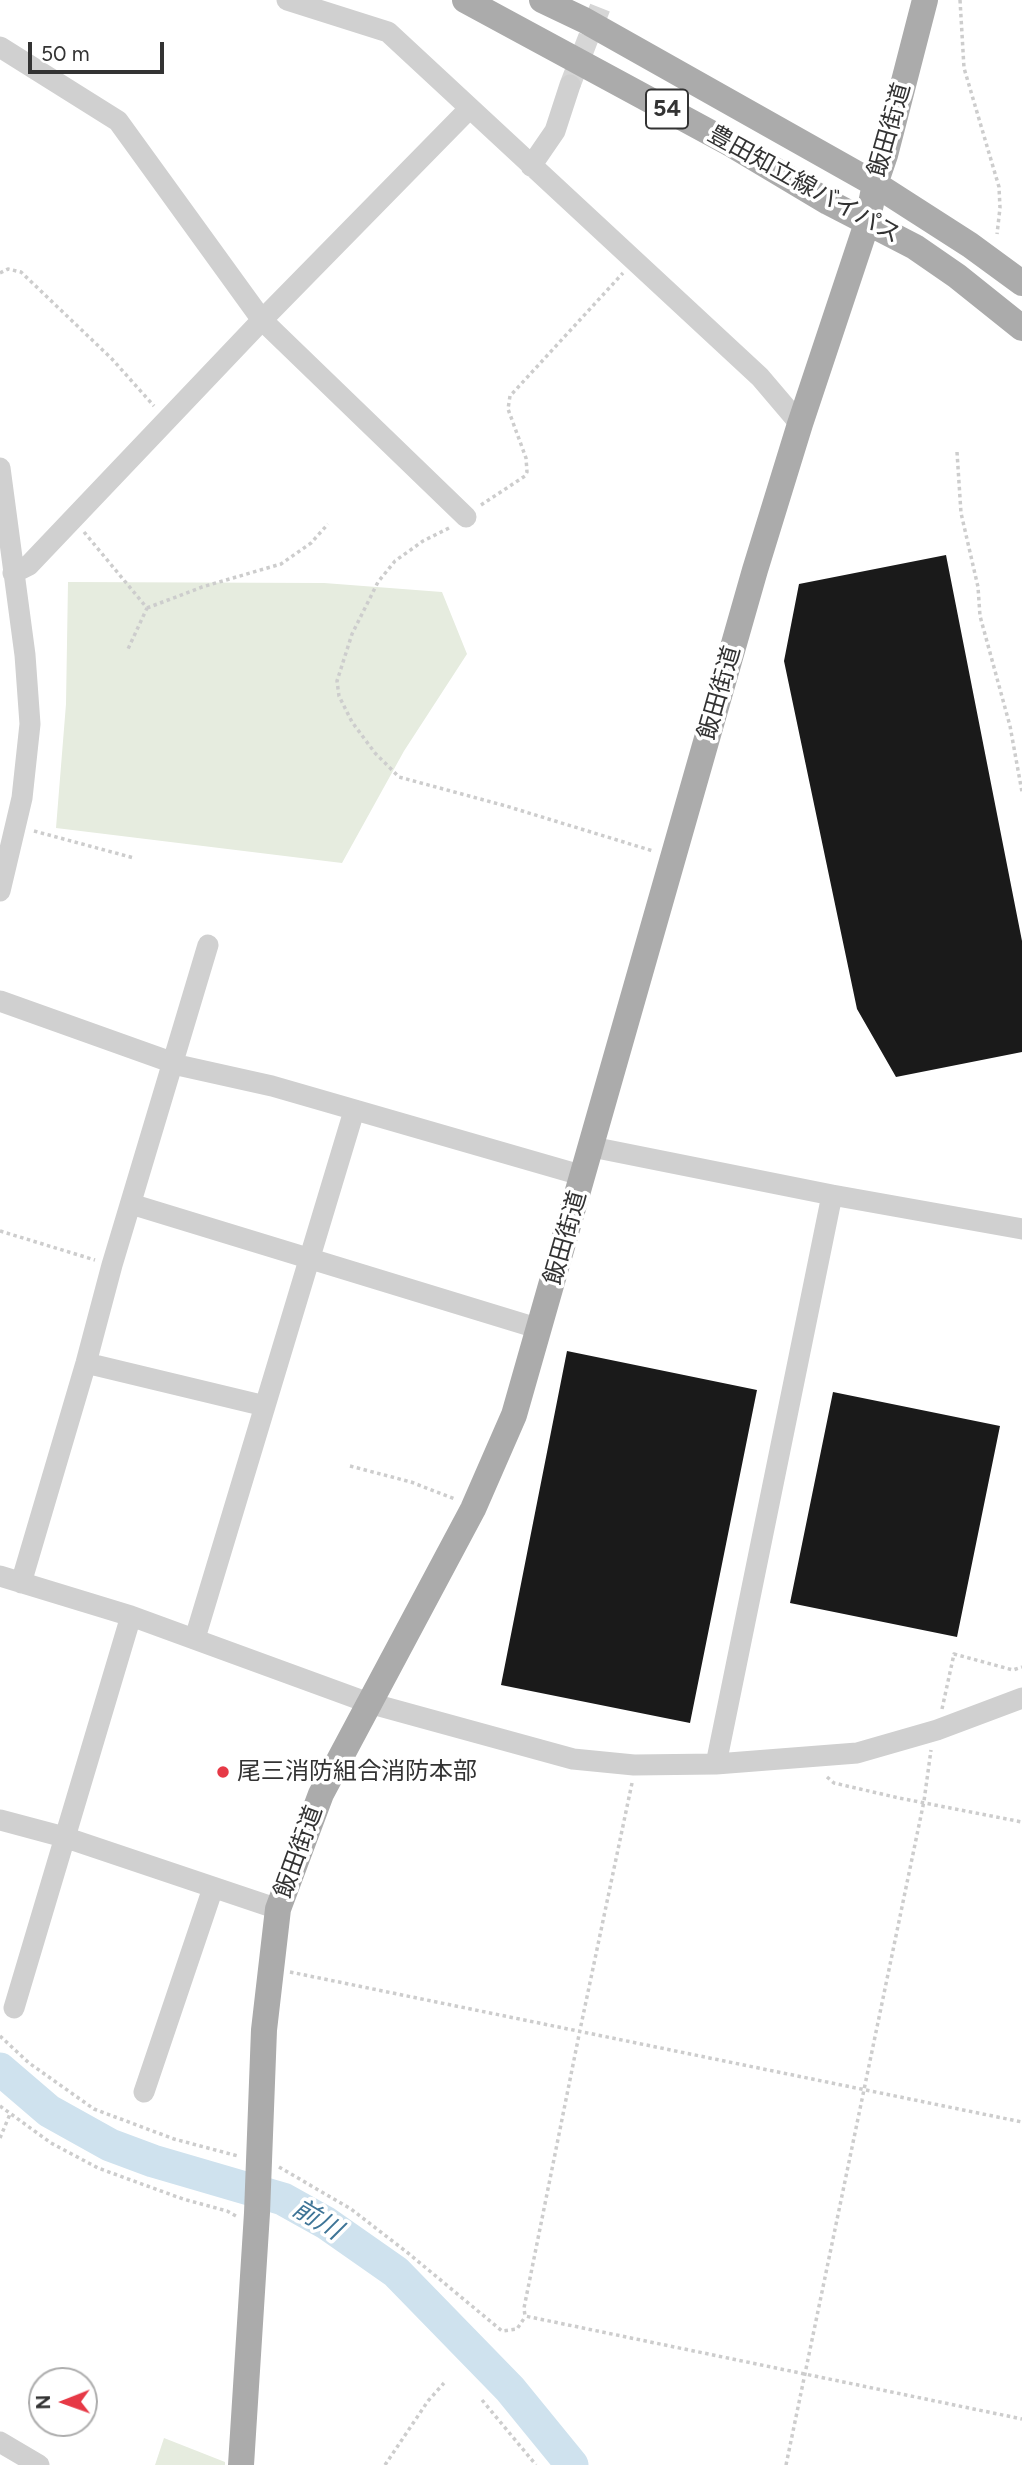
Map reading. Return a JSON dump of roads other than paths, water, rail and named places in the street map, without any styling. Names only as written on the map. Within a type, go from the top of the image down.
[{"type":"main road","name":"豊田知立線バイパス","points":[[465,0],[731,144],[828,202],[915,247],[978,291],[1022,328]]},
{"type":"main road","name":"豊田知立線バイパス","points":[[542,0],[584,20],[875,184],[970,245],[1022,283]]},
{"type":"main road","name":"飯田街道","points":[[241,2465],[257,2220],[264,2030],[278,1909],[321,1794],[473,1509],[514,1415],[584,1176],[672,858],[800,424],[867,223],[925,0]]},
{"type":"street","points":[[287,0],[331,6],[388,32],[760,377],[800,424]]},
{"type":"street","points":[[0,47],[118,121],[262,320],[466,517]]},
{"type":"street","points":[[531,166],[555,131],[570,85]]},
{"type":"street","points":[[13,573],[29,565],[262,320],[470,108]]},
{"type":"street","points":[[0,468],[25,655],[30,724],[22,797],[0,891]]},
{"type":"street","points":[[21,1583],[112,1265],[208,945]]},
{"type":"street","points":[[0,1001],[181,1066],[272,1086],[584,1176]]},
{"type":"street","points":[[195,1638],[354,1111]]},
{"type":"street","points":[[592,1147],[832,1195],[1022,1228]]},
{"type":"street","points":[[716,1764],[832,1195]]},
{"type":"street","points":[[131,1204],[540,1329]]},
{"type":"street","points":[[86,1363],[265,1406]]},
{"type":"street","points":[[0,1576],[195,1638],[369,1703],[573,1759],[634,1765],[716,1764],[857,1753],[937,1730],[1022,1699]]},
{"type":"street","points":[[14,2008],[131,1616]]},
{"type":"street","points":[[0,1820],[64,1838],[278,1909]]},
{"type":"street","points":[[144,2092],[213,1888]]},
{"type":"street","points":[[0,2442],[40,2465]]},
{"type":"waterway","name":"前川","points":[[0,2069],[49,2111],[110,2145],[153,2161],[283,2199],[326,2223],[396,2272],[510,2389],[572,2465]]},
{"type":"tunnel","points":[[570,85],[603,0]]},
{"type":"place","name":"尾三消防組合消防本部","points":[[223,1772]]}]
